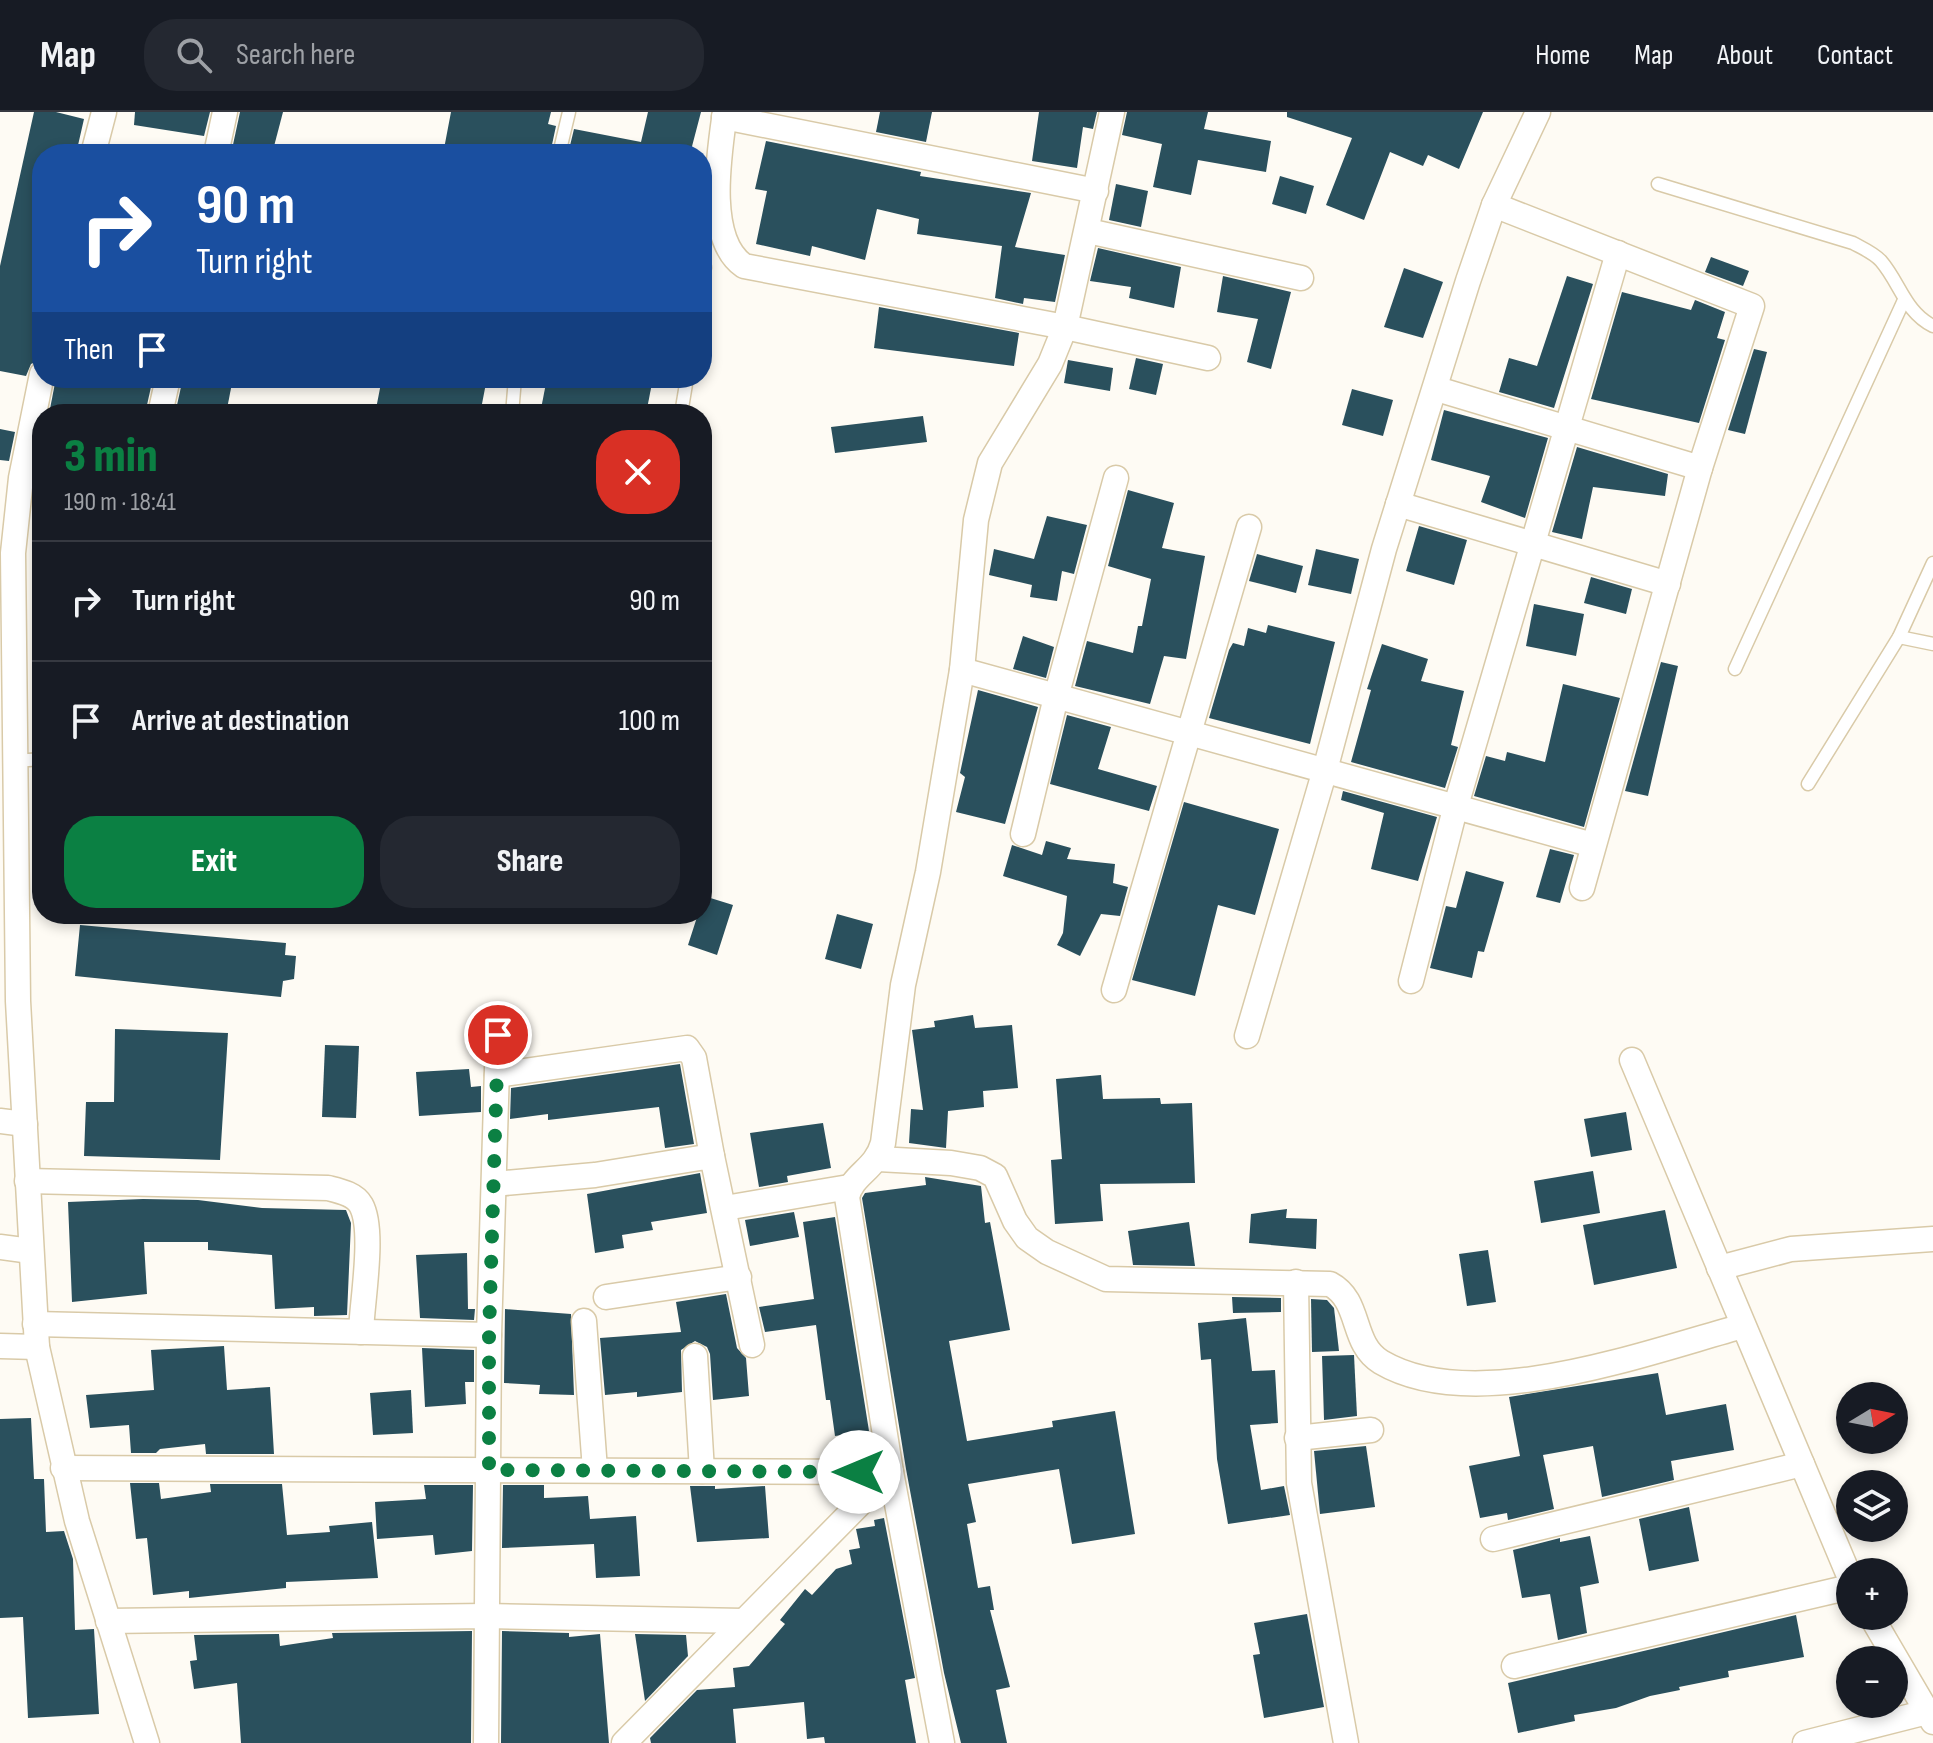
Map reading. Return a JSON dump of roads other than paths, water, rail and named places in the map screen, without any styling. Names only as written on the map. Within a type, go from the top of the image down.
[{"type":"street","points":[[96,144],[104,112]]},
{"type":"street","points":[[218,144],[225,112]]},
{"type":"street","points":[[725,1208],[849,1187],[878,1159],[903,985],[928,872],[962,670],[976,520],[990,463],[1050,364],[1065,327],[1112,112]]},
{"type":"street","points":[[1247,1036],[1325,770],[1398,504],[1494,205],[1538,112]]},
{"type":"street","points":[[1096,191],[725,114],[718,201],[721,238],[731,257],[744,266],[1065,327],[1208,358]]},
{"type":"street","points":[[1494,205],[1752,306],[1700,468],[1582,888]]},
{"type":"street","points":[[1088,231],[1301,278]]},
{"type":"street","points":[[1411,981],[1455,809],[1536,543],[1618,253]]},
{"type":"street","points":[[1437,389],[1700,468]]},
{"type":"street","points":[[32,415],[9,509],[13,553],[7,698],[15,761],[9,811],[9,1000],[25,1124],[36,1336],[63,1468],[147,1743]]},
{"type":"street","points":[[1023,834],[1056,697],[1116,478]]},
{"type":"street","points":[[1398,504],[1668,584]]},
{"type":"street","points":[[1114,990],[1249,527]]},
{"type":"street","points":[[962,670],[1593,845]]},
{"type":"street","points":[[486,1743],[489,1335],[498,1035]]},
{"type":"street","points":[[497,1075],[687,1048],[694,1058],[752,1345]]},
{"type":"street","points":[[1632,1060],[1842,1558]]},
{"type":"street","points":[[0,1121],[25,1124]]},
{"type":"street","points":[[494,1184],[595,1175],[712,1156]]},
{"type":"street","points":[[878,1159],[951,1163],[980,1168],[995,1176],[1015,1221],[1027,1238],[1059,1259],[1106,1279],[1317,1282],[1342,1291],[1353,1310],[1357,1332],[1370,1353],[1394,1369],[1423,1378],[1470,1383],[1526,1380],[1578,1371],[1743,1326]]},
{"type":"street","points":[[27,1181],[328,1188],[345,1192],[360,1202],[366,1221],[361,1332]]},
{"type":"street","points":[[849,1187],[847,1197],[891,1472],[942,1743]]},
{"type":"street","points":[[1719,1268],[1755,1256],[1791,1249],[1933,1239]]},
{"type":"street","points":[[0,1247],[31,1251]]},
{"type":"street","points":[[606,1297],[739,1277]]},
{"type":"street","points":[[1296,1282],[1299,1483],[1346,1743]]},
{"type":"street","points":[[584,1321],[595,1470]]},
{"type":"street","points":[[0,1346],[36,1336],[361,1332],[489,1335]]},
{"type":"street","points":[[695,1356],[702,1471]]},
{"type":"street","points":[[1297,1438],[1371,1430]]},
{"type":"street","points":[[1493,1539],[1802,1464]]},
{"type":"street","points":[[63,1468],[891,1472]]},
{"type":"street","points":[[624,1743],[891,1472]]},
{"type":"street","points":[[1514,1666],[1836,1590]]},
{"type":"street","points":[[108,1621],[485,1616],[744,1621]]},
{"type":"street","points":[[1805,1743],[1930,1717],[1879,1630]]},
{"type":"lane","points":[[561,144],[569,112]]},
{"type":"lane","points":[[1658,184],[1853,243],[1878,257],[1896,281],[1904,300],[1920,320],[1933,326]]},
{"type":"lane","points":[[1735,669],[1904,300]]},
{"type":"lane","points":[[1808,784],[1899,637],[1933,563]]},
{"type":"lane","points":[[1899,637],[1933,644]]},
{"type":"lane","points":[[15,761],[32,760]]}]
